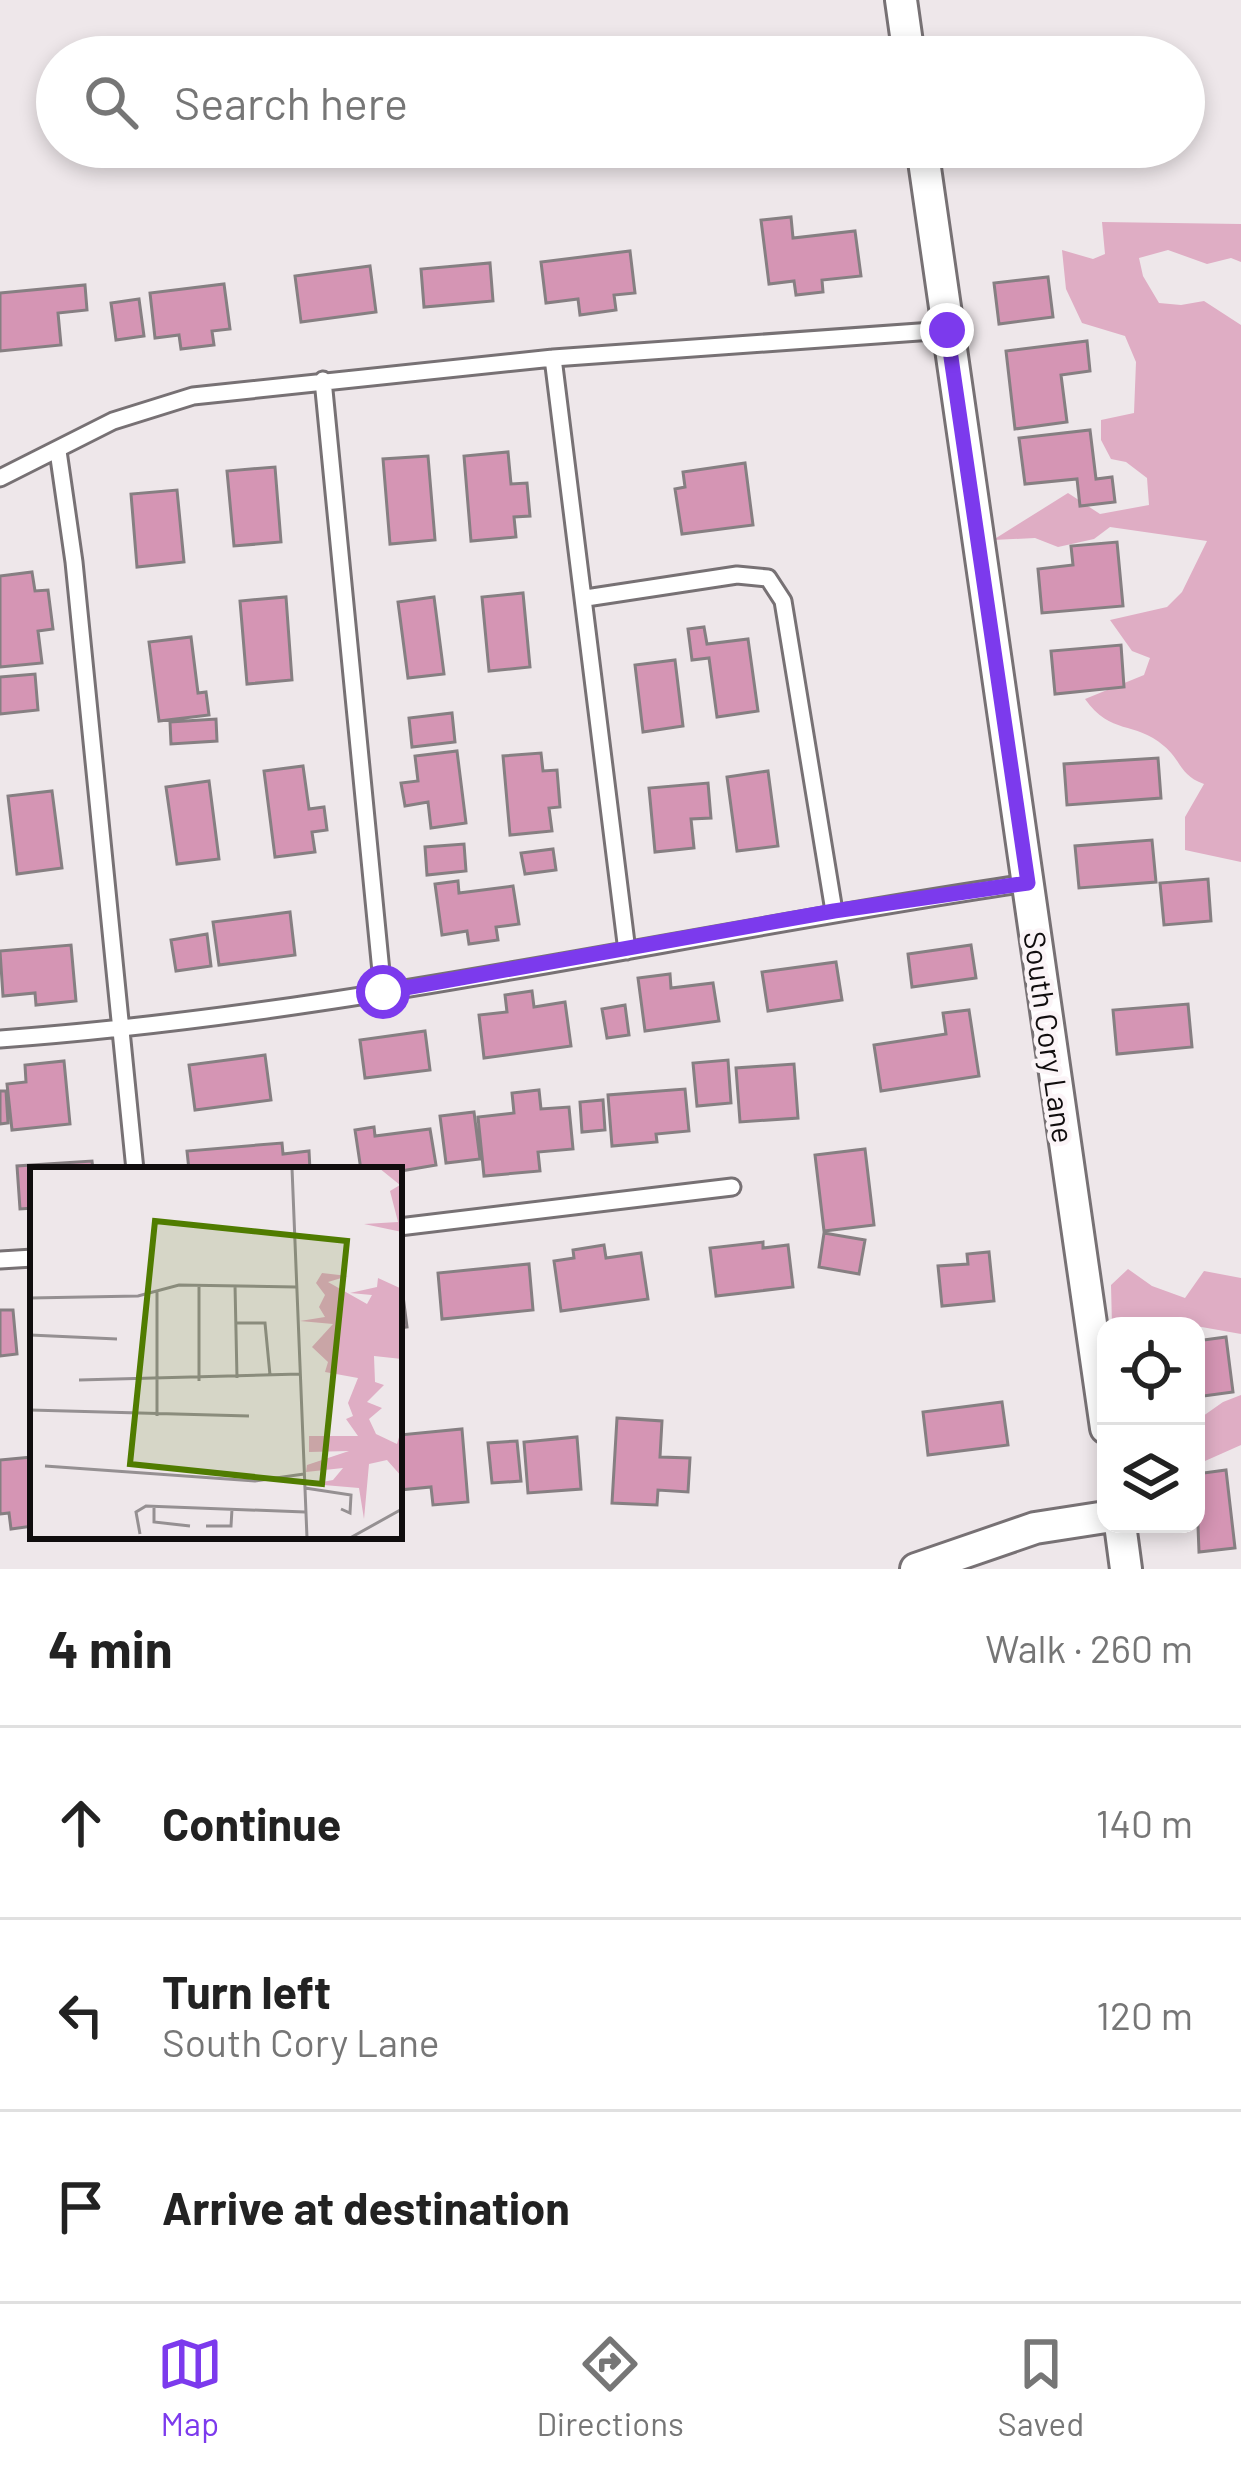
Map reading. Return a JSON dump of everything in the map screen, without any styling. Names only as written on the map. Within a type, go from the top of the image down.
[{"type":"street","points":[[901,0],[906,36]]},
{"type":"street","name":"South Cory Lane","points":[[925,168],[1106,1425]]},
{"type":"street","points":[[916,1569],[1035,1528],[1097,1518]]},
{"type":"street","points":[[1121,1533],[1126,1569]]},
{"type":"lane","points":[[0,478],[152,406],[193,396],[553,358],[947,330]]},
{"type":"lane","points":[[553,358],[627,951]]},
{"type":"lane","points":[[323,380],[383,992]]},
{"type":"lane","points":[[58,451],[74,562],[135,1167]]},
{"type":"lane","points":[[586,598],[737,574],[768,578],[783,601],[834,911]]},
{"type":"lane","points":[[0,1039],[122,1030],[383,992],[834,911],[1028,883]]},
{"type":"lane","points":[[402,1227],[732,1186]]},
{"type":"lane","points":[[0,1260],[30,1258]]},
{"type":"shaded area","points":[[1102,222],[1241,224],[1241,262],[1231,258],[1207,264],[1168,250],[1139,258],[1143,276],[1159,303],[1204,301],[1241,325],[1241,862],[1185,850],[1185,817],[1204,784],[1153,738],[1104,718],[1085,699],[1144,675],[1150,658],[1132,651],[1110,620],[1167,607],[1182,592],[1207,541],[1110,527],[1094,539],[1058,547],[1035,538],[993,540],[1068,493],[1100,514],[1149,505],[1147,478],[1126,462],[1111,459],[1101,440],[1101,420],[1134,413],[1136,362],[1125,336],[1082,323],[1066,289],[1062,250],[1093,259],[1105,254]]},
{"type":"shaded area","points":[[1128,1269],[1152,1286],[1185,1298],[1204,1271],[1241,1278],[1241,1334],[1205,1328],[1205,1317],[1112,1317],[1111,1285]]},
{"type":"shaded area","points":[[1241,1395],[1241,1445],[1205,1461],[1205,1415]]},
{"type":"building","points":[[791,217],[793,238],[855,231],[861,276],[822,280],[823,292],[796,295],[794,281],[769,284],[761,220]]},
{"type":"building","points":[[630,251],[635,293],[614,295],[616,310],[580,315],[578,299],[546,303],[541,262]]},
{"type":"building","points":[[490,263],[493,301],[424,307],[421,269]]},
{"type":"building","points":[[370,266],[376,312],[301,322],[295,276]]},
{"type":"building","points":[[1048,277],[1053,317],[999,324],[994,283]]},
{"type":"building","points":[[224,284],[230,329],[212,331],[214,345],[181,349],[179,335],[155,338],[150,293]]},
{"type":"building","points":[[85,285],[87,310],[58,313],[61,345],[0,351],[0,293]]},
{"type":"building","points":[[139,299],[144,336],[116,340],[111,303]]},
{"type":"building","points":[[1087,341],[1090,371],[1061,375],[1067,422],[1015,429],[1006,351]]},
{"type":"building","points":[[1090,430],[1096,479],[1112,477],[1115,502],[1080,506],[1077,479],[1025,484],[1019,438]]},
{"type":"building","points":[[508,452],[511,484],[527,483],[530,516],[514,517],[516,537],[471,541],[464,456]]},
{"type":"building","points":[[428,456],[435,540],[390,544],[383,459]]},
{"type":"building","points":[[745,463],[753,525],[682,534],[675,489],[685,487],[683,472]]},
{"type":"building","points":[[275,467],[281,542],[234,546],[227,471]]},
{"type":"building","points":[[177,490],[184,562],[137,567],[131,494]]},
{"type":"building","points":[[1117,542],[1123,606],[1042,613],[1038,569],[1073,565],[1071,546]]},
{"type":"building","points":[[32,572],[35,591],[48,590],[53,629],[38,631],[42,663],[0,667],[0,576]]},
{"type":"building","points":[[523,593],[530,667],[489,671],[482,597]]},
{"type":"building","points":[[286,597],[292,680],[247,684],[240,601]]},
{"type":"building","points":[[434,597],[444,674],[408,678],[398,602]]},
{"type":"building","points":[[704,627],[707,644],[748,639],[758,711],[717,717],[709,658],[692,660],[688,629]]},
{"type":"building","points":[[191,637],[198,693],[206,692],[209,715],[159,721],[149,642]]},
{"type":"building","points":[[1121,645],[1124,687],[1055,694],[1051,651]]},
{"type":"building","points":[[675,660],[683,726],[643,732],[635,665]]},
{"type":"building","points":[[35,674],[38,710],[0,714],[0,677]]},
{"type":"building","points":[[452,713],[455,742],[412,747],[409,718]]},
{"type":"building","points":[[216,719],[217,741],[171,744],[170,722]]},
{"type":"building","points":[[457,751],[466,823],[431,828],[428,802],[405,806],[401,783],[418,781],[415,756]]},
{"type":"building","points":[[541,753],[543,771],[557,770],[560,807],[549,808],[552,831],[510,835],[503,756]]},
{"type":"building","points":[[1158,758],[1161,798],[1067,805],[1064,764]]},
{"type":"building","points":[[303,766],[309,809],[324,807],[327,830],[312,832],[315,852],[275,857],[264,771]]},
{"type":"building","points":[[768,771],[778,846],[737,851],[727,777]]},
{"type":"building","points":[[209,781],[219,859],[177,864],[166,787]]},
{"type":"building","points":[[708,783],[711,818],[691,819],[694,848],[655,852],[649,788]]},
{"type":"building","points":[[52,791],[62,868],[17,874],[8,796]]},
{"type":"building","points":[[1152,840],[1156,882],[1079,888],[1075,846]]},
{"type":"building","points":[[464,844],[466,871],[427,875],[425,847]]},
{"type":"building","points":[[553,849],[556,870],[525,874],[521,853]]},
{"type":"building","points":[[1208,879],[1211,921],[1164,925],[1160,883]]},
{"type":"building","points":[[458,881],[459,893],[513,886],[519,924],[496,927],[498,940],[469,944],[467,931],[442,935],[435,884]]},
{"type":"building","points":[[290,912],[295,955],[219,965],[213,922]]},
{"type":"building","points":[[207,934],[211,966],[176,971],[171,940]]},
{"type":"building","points":[[71,945],[76,1001],[36,1005],[35,993],[3,996],[0,951]]},
{"type":"building","points":[[971,945],[976,978],[912,987],[908,954]]},
{"type":"building","points":[[836,962],[842,1000],[768,1011],[762,972]]},
{"type":"building","points":[[670,974],[671,988],[713,983],[719,1021],[645,1031],[638,978]]},
{"type":"building","points":[[532,991],[534,1007],[565,1002],[571,1046],[484,1058],[479,1015],[507,1012],[505,995]]},
{"type":"building","points":[[1188,1004],[1192,1047],[1117,1054],[1113,1010]]},
{"type":"building","points":[[625,1005],[629,1035],[607,1038],[602,1009]]},
{"type":"building","points":[[969,1010],[979,1076],[881,1091],[874,1045],[946,1034],[943,1013]]},
{"type":"building","points":[[425,1031],[430,1070],[365,1078],[360,1040]]},
{"type":"building","points":[[265,1055],[271,1100],[195,1110],[189,1065]]},
{"type":"building","points":[[728,1060],[731,1103],[697,1106],[693,1063]]},
{"type":"building","points":[[64,1061],[70,1124],[12,1130],[7,1084],[26,1082],[25,1065]]},
{"type":"building","points":[[794,1064],[798,1118],[740,1122],[736,1068]]},
{"type":"building","points":[[685,1089],[689,1131],[656,1134],[657,1142],[612,1146],[608,1095]]},
{"type":"building","points":[[539,1090],[541,1109],[569,1107],[573,1149],[538,1152],[540,1171],[484,1176],[478,1117],[514,1113],[512,1093]]},
{"type":"building","points":[[0,1091],[6,1091],[8,1123],[0,1124]]},
{"type":"building","points":[[603,1100],[605,1130],[582,1132],[580,1102]]},
{"type":"building","points":[[474,1112],[480,1159],[446,1163],[440,1116]]},
{"type":"building","points":[[374,1127],[375,1136],[430,1129],[436,1165],[402,1171],[402,1167],[361,1167],[355,1130]]},
{"type":"building","points":[[282,1143],[283,1154],[309,1151],[310,1167],[189,1167],[187,1151]]},
{"type":"building","points":[[865,1149],[874,1225],[824,1231],[815,1155]]},
{"type":"building","points":[[92,1161],[93,1167],[30,1167],[30,1208],[20,1209],[17,1166]]},
{"type":"building","points":[[824,1233],[865,1240],[859,1274],[819,1267]]},
{"type":"building","points":[[763,1242],[763,1248],[788,1245],[793,1287],[716,1296],[710,1248]]},
{"type":"building","points":[[604,1245],[606,1258],[641,1253],[648,1299],[561,1311],[554,1261],[574,1258],[573,1250]]},
{"type":"building","points":[[989,1252],[994,1301],[942,1306],[938,1266],[968,1264],[967,1254]]},
{"type":"building","points":[[529,1264],[533,1310],[442,1319],[438,1273]]},
{"type":"building","points":[[402,1288],[407,1327],[402,1328]]},
{"type":"building","points":[[0,1310],[13,1310],[17,1354],[0,1356]]},
{"type":"building","points":[[1226,1337],[1233,1392],[1205,1396],[1205,1340]]},
{"type":"building","points":[[1002,1402],[1008,1445],[928,1455],[923,1412]]},
{"type":"building","points":[[617,1418],[662,1421],[660,1457],[690,1458],[688,1492],[658,1490],[657,1505],[612,1503]]},
{"type":"building","points":[[462,1429],[468,1502],[433,1505],[431,1487],[402,1490],[402,1435]]},
{"type":"building","points":[[577,1437],[581,1489],[528,1493],[524,1442]]},
{"type":"building","points":[[517,1441],[521,1481],[492,1483],[488,1443]]},
{"type":"building","points":[[30,1457],[30,1526],[11,1529],[9,1513],[0,1514],[0,1460]]},
{"type":"building","points":[[1226,1470],[1235,1548],[1199,1552],[1198,1533],[1205,1533],[1205,1473]]},
{"type":"route","points":[[383,992],[834,911],[1028,883],[947,330]]}]
